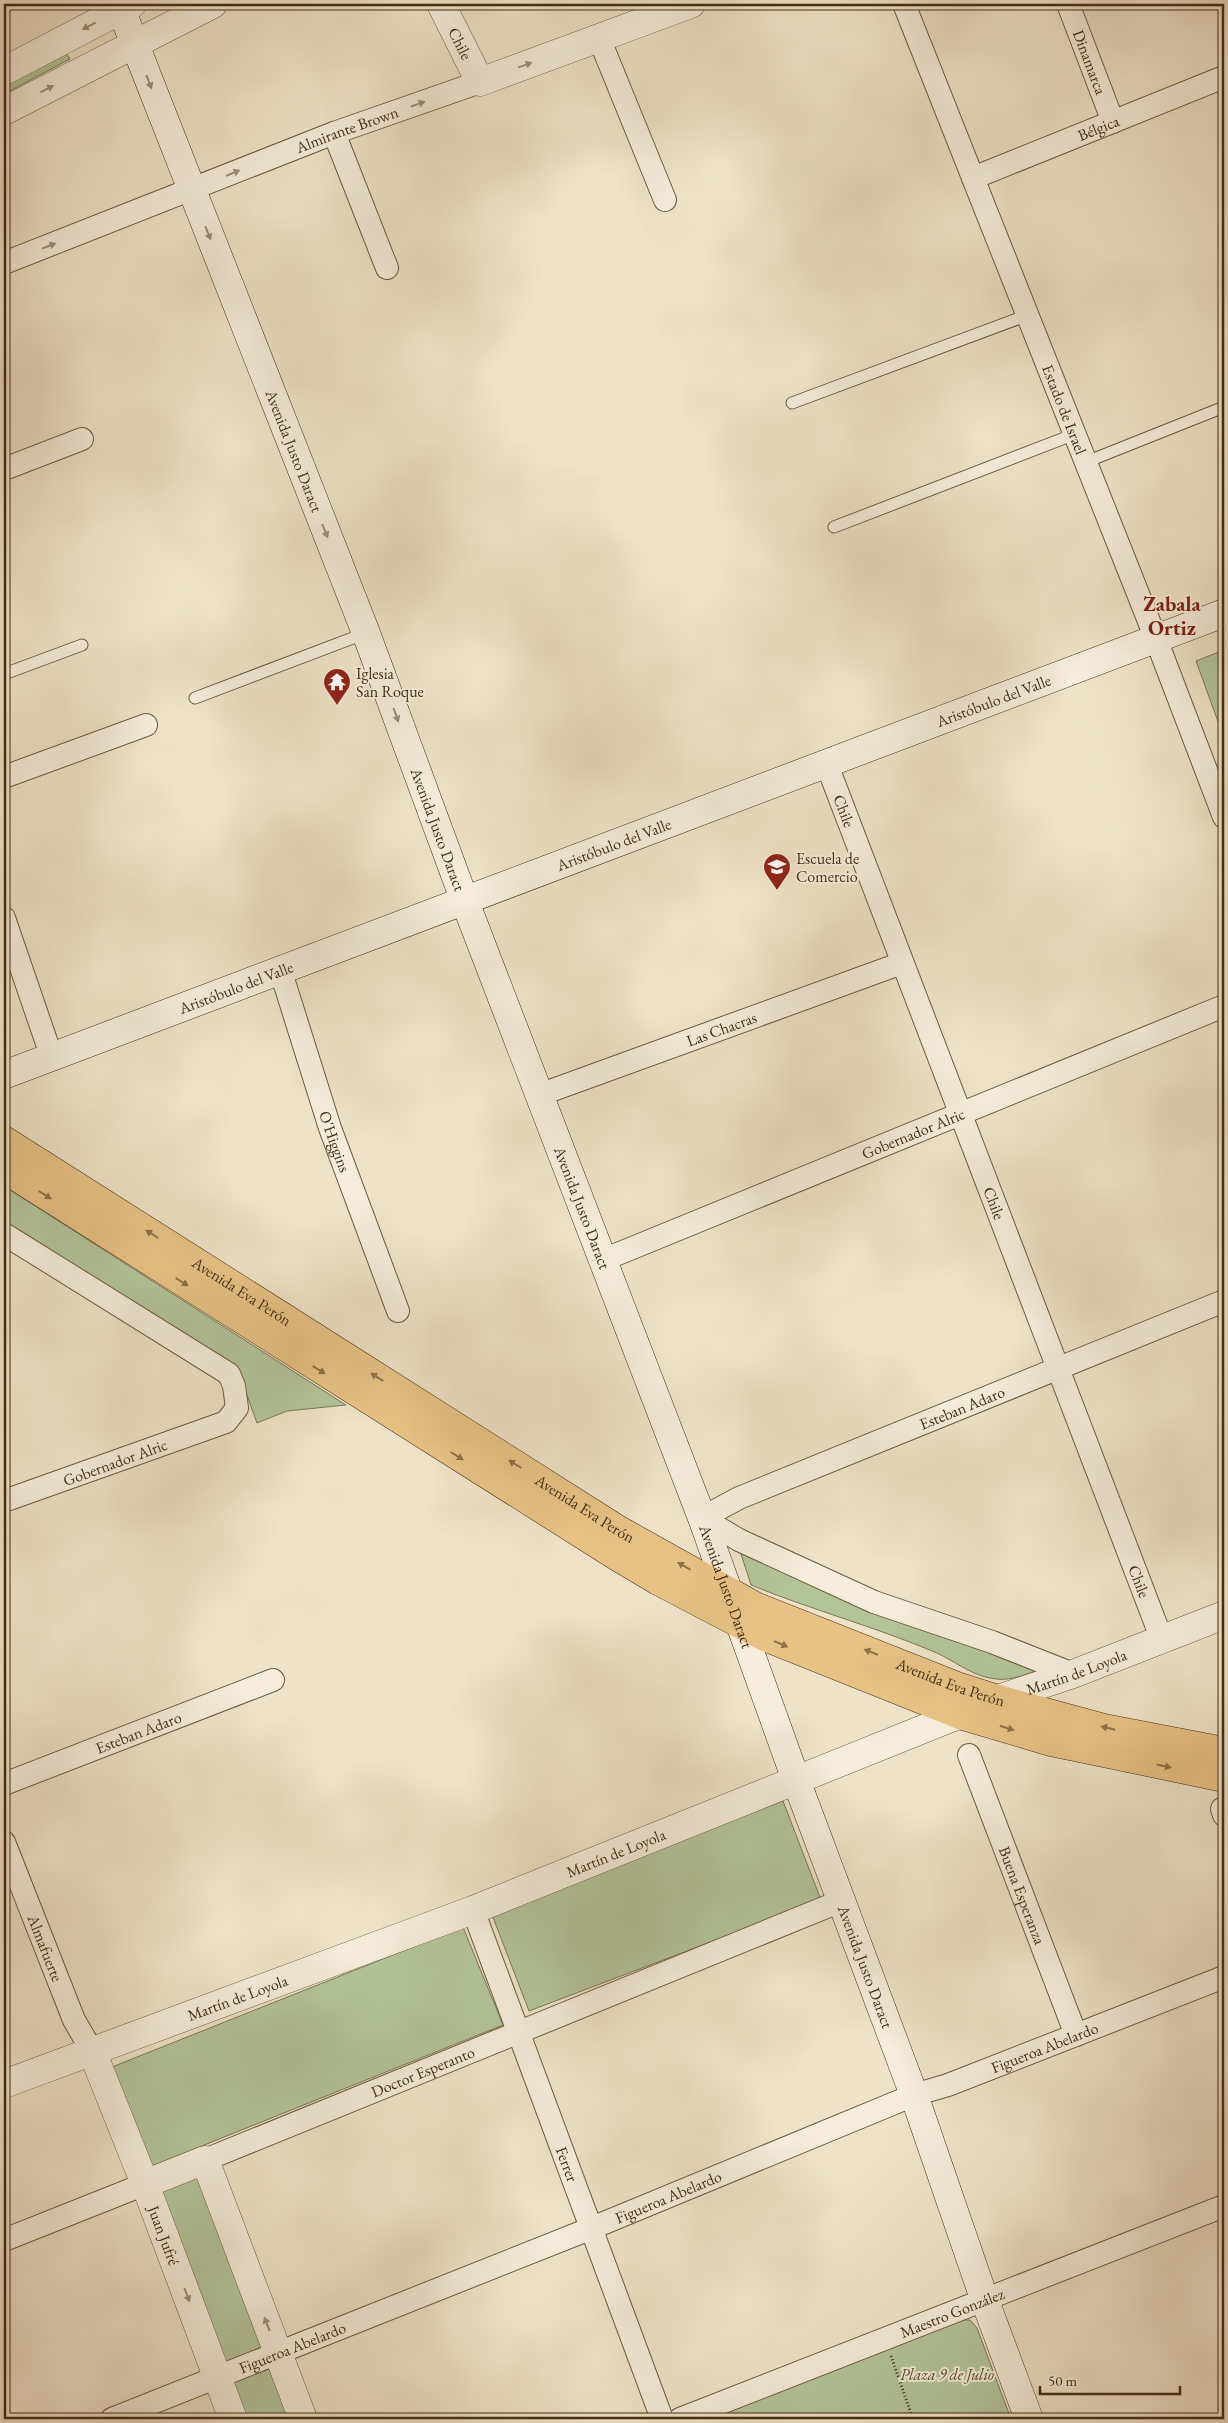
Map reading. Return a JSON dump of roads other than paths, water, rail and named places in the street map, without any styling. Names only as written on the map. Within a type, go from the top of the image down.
[{"type":"main road","points":[[4,110],[213,4]]},
{"type":"main road","name":"Chile","points":[[441,4],[480,82]]},
{"type":"main road","name":"Almirante Brown","points":[[480,82],[691,4]]},
{"type":"main road","points":[[4,71],[124,6]]},
{"type":"main road","name":"Avenida Justo Daract","points":[[124,6],[134,44],[366,633],[464,899],[702,1518],[726,1590],[914,2095],[985,2301],[1029,2419]]},
{"type":"main road","name":"Aristóbulo del Valle","points":[[4,1075],[464,899],[828,765],[1224,613]]},
{"type":"main road","name":"Avenida Eva Perón","points":[[4,1140],[620,1530],[755,1606],[956,1686],[998,1700],[1104,1728],[1224,1751]]},
{"type":"main road","name":"Avenida Eva Perón","points":[[4,1169],[616,1556],[766,1637],[960,1715],[1051,1742],[1224,1778]]},
{"type":"main road","name":"Martín de Loyola","points":[[4,2084],[473,1910],[998,1700],[1073,1674],[1224,1615]]},
{"type":"main road","name":"Juan Jufré","points":[[92,2051],[145,2184],[233,2419]]},
{"type":"main road","points":[[205,2160],[303,2419]]},
{"type":"main road","name":"Doctor Esperanto","points":[[145,2184],[205,2160]]},
{"type":"street","name":"Estado de Israel","points":[[904,4],[1156,639],[1224,817]]},
{"type":"street","name":"Dinamarca","points":[[1068,4],[1113,122]]},
{"type":"street","points":[[599,38],[665,200]]},
{"type":"street","name":"Bélgica","points":[[973,178],[1224,77]]},
{"type":"street","name":"Almirante Brown","points":[[4,263],[334,133],[480,82]]},
{"type":"street","points":[[334,133],[387,268]]},
{"type":"street","points":[[4,469],[82,439]]},
{"type":"street","points":[[4,777],[146,725]]},
{"type":"street","name":"Chile","points":[[828,765],[1162,1640]]},
{"type":"street","points":[[4,918],[52,1058]]},
{"type":"street","name":"Las Chacras","points":[[539,1095],[902,962]]},
{"type":"street","name":"O'Higgins","points":[[280,969],[330,1128],[398,1311]]},
{"type":"street","name":"Gobernador Alric","points":[[603,1260],[961,1116],[1224,1006]]},
{"type":"street","name":"Gobernador Alric","points":[[4,1234],[229,1374],[234,1386],[237,1408],[226,1422],[4,1501]]},
{"type":"street","name":"Esteban Adaro","points":[[702,1518],[739,1498],[1224,1301]]},
{"type":"street","points":[[702,1518],[739,1540],[874,1602],[992,1642],[1073,1674]]},
{"type":"street","name":"Esteban Adaro","points":[[4,1784],[273,1680]]},
{"type":"street","name":"Buena Esperanza","points":[[969,1755],[1076,2035]]},
{"type":"street","name":"Almafuerte","points":[[4,1842],[74,2020],[92,2051]]},
{"type":"street","name":"Doctor Esperanto","points":[[205,2160],[841,1901]]},
{"type":"street","name":"Ferrer","points":[[473,1910],[517,2034],[592,2228],[662,2419]]},
{"type":"street","name":"Figueroa Abelardo","points":[[112,2419],[592,2228],[914,2095],[948,2084],[1224,1977]]},
{"type":"street","name":"Doctor Esperanto","points":[[4,2240],[145,2184]]},
{"type":"street","name":"Maestro González","points":[[680,2419],[1224,2206]]},
{"type":"lane","points":[[792,403],[1028,315]]},
{"type":"lane","points":[[1086,462],[1224,407]]},
{"type":"lane","points":[[834,527],[1075,434]]},
{"type":"lane","points":[[195,698],[366,633]]},
{"type":"lane","points":[[4,674],[82,645]]},
{"type":"place","name":"Iglesia San Roque","points":[[337,706]]},
{"type":"place","name":"Escuela de Comercio","points":[[777,891]]},
{"type":"district","name":"Zabala Ortiz","points":[[1172,616]]},
{"type":"park label","name":"Plaza 9 de Julio","points":[[947,2374]]}]
